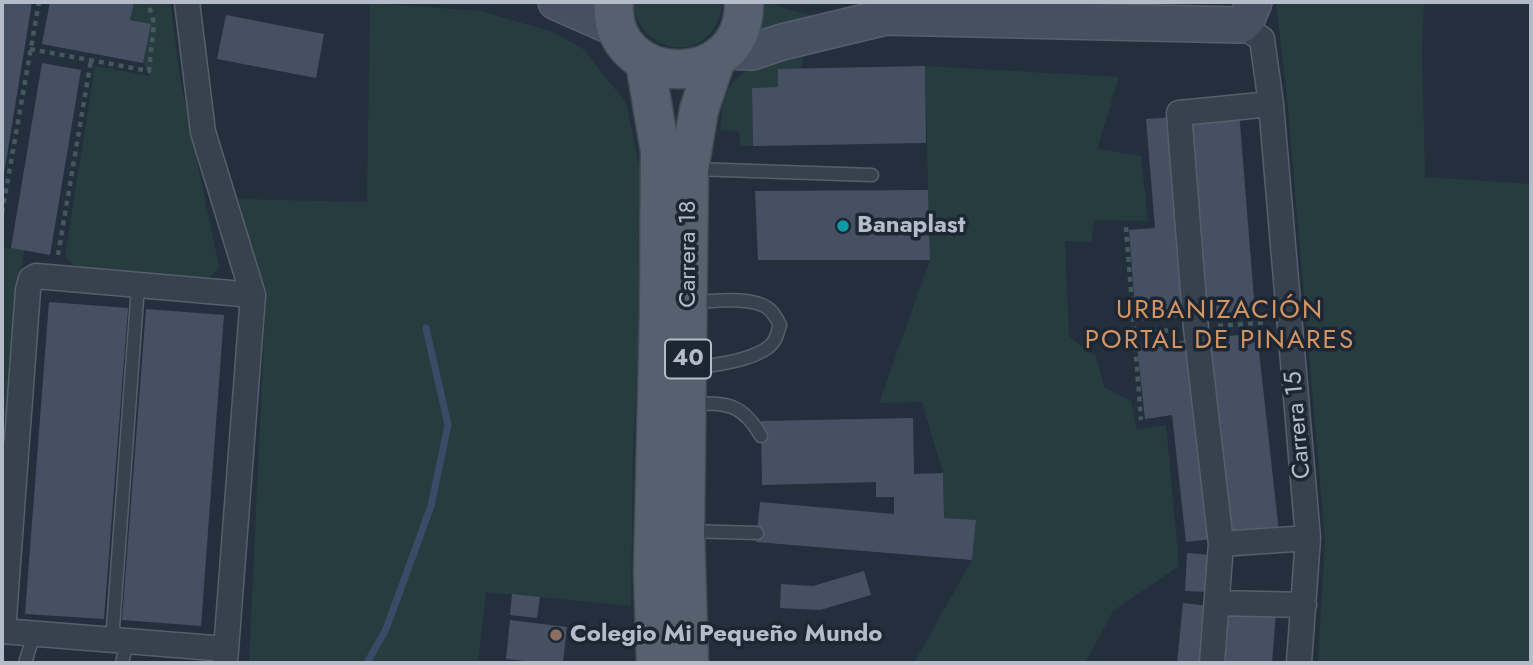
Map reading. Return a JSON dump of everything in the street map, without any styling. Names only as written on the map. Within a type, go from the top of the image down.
[{"type":"main road","name":"40","points":[[720,55],[737,34],[744,13],[744,2]]},
{"type":"main road","points":[[615,16],[629,48],[645,62],[669,70],[693,69],[720,55]]},
{"type":"main road","name":"Carrera 18","points":[[689,663],[685,531],[690,169],[699,110],[720,55]]},
{"type":"main road","name":"Carrera 18","points":[[645,62],[660,151],[653,572],[656,663]]},
{"type":"street","points":[[187,2],[203,132],[253,295],[226,656],[120,649],[2,631],[27,290],[34,276],[253,295]]},
{"type":"street","points":[[556,2],[615,16]]},
{"type":"street","points":[[833,2],[886,17]]},
{"type":"street","points":[[720,55],[752,52],[886,17],[1247,13]]},
{"type":"street","name":"Carrera 15","points":[[1247,13],[1262,39],[1271,104],[1308,538],[1299,663]]},
{"type":"street","points":[[1212,663],[1221,544],[1196,328],[1180,113],[1271,104]]},
{"type":"street","points":[[1221,544],[1308,538]]},
{"type":"street","points":[[1218,603],[1304,605]]},
{"type":"lane","points":[[690,169],[712,172],[872,175]]},
{"type":"lane","points":[[120,649],[138,286]]},
{"type":"lane","points":[[688,386],[725,363],[763,352],[774,341],[780,325],[775,314],[762,304],[726,301],[690,303]]},
{"type":"lane","points":[[688,386],[746,414],[761,436]]},
{"type":"lane","points":[[2,465],[19,415]]},
{"type":"lane","points":[[685,531],[757,533]]},
{"type":"lane","points":[[25,663],[34,634]]},
{"type":"path","points":[[2,213],[38,2]]},
{"type":"path","points":[[30,49],[149,71],[155,23],[148,2]]},
{"type":"path","points":[[54,276],[91,60]]},
{"type":"path","points":[[1126,227],[1141,420]]},
{"type":"green space","points":[[134,2],[170,2],[180,78],[219,267],[208,280],[75,266],[65,257],[95,66],[150,76],[143,63],[151,24],[130,20]]},
{"type":"green space","points":[[634,2],[722,2],[711,32],[700,42],[688,47],[675,47],[663,44],[642,28],[636,16]]},
{"type":"green space","points":[[761,2],[772,2],[786,9],[820,17],[756,33]]},
{"type":"green space","points":[[1276,2],[1424,2],[1422,49],[1425,177],[1531,184],[1531,663],[1318,663],[1325,540],[1287,98]]},
{"type":"green space","points":[[370,3],[481,11],[553,32],[583,49],[626,103],[642,179],[642,267],[633,452],[631,606],[486,592],[478,663],[249,663],[266,293],[237,199],[367,202]]},
{"type":"green space","points":[[804,51],[801,69],[778,87],[752,88],[753,146],[741,146],[739,132],[720,130],[727,92],[741,75],[761,64]]},
{"type":"green space","points":[[925,66],[1119,77],[1097,149],[1141,156],[1148,221],[1094,220],[1091,242],[1065,241],[1069,337],[1096,356],[1104,387],[1131,401],[1137,430],[1166,425],[1179,566],[1113,611],[1085,663],[914,663],[972,560],[976,521],[944,518],[943,473],[922,402],[879,403],[930,260]]},
{"type":"green space","points":[[2,247],[24,250],[8,403],[2,429]]},
{"type":"building","points":[[2,2],[32,2],[3,180],[2,180]]},
{"type":"building","points":[[50,2],[134,2],[130,20],[151,24],[143,63],[42,44]]},
{"type":"building","points":[[226,15],[324,34],[316,78],[217,59]]},
{"type":"building","points":[[42,63],[81,70],[50,255],[11,248]]},
{"type":"building","points":[[925,66],[926,143],[753,146],[752,88],[778,87],[778,69]]},
{"type":"building","points":[[1239,111],[1255,311],[1202,315],[1185,116]]},
{"type":"building","points":[[1173,117],[1190,316],[1136,321],[1129,230],[1155,228],[1146,119]]},
{"type":"building","name":"Banaplast","points":[[928,190],[930,260],[758,260],[755,191]]},
{"type":"building","points":[[49,302],[128,308],[104,619],[25,614]]},
{"type":"building","points":[[146,309],[224,315],[201,626],[122,620]]},
{"type":"building","points":[[1257,333],[1279,532],[1226,538],[1204,339]]},
{"type":"building","points":[[1190,340],[1213,539],[1186,542],[1172,415],[1145,419],[1137,346]]},
{"type":"building","points":[[913,418],[914,474],[943,473],[944,518],[976,520],[972,560],[756,542],[760,502],[894,514],[894,497],[876,497],[876,482],[762,485],[761,421]]},
{"type":"building","points":[[1187,553],[1211,555],[1209,592],[1185,591]]},
{"type":"building","points":[[864,571],[871,595],[820,610],[780,608],[781,584],[813,586]]},
{"type":"building","points":[[512,594],[540,597],[537,618],[510,615]]},
{"type":"building","points":[[1183,603],[1209,606],[1204,663],[1177,663]]},
{"type":"building","points":[[1223,607],[1276,612],[1272,663],[1218,663]]},
{"type":"building","points":[[510,620],[567,627],[563,663],[526,663],[506,659]]},
{"type":"waterway","points":[[367,663],[386,629],[431,506],[448,425],[426,328]]},
{"type":"place","name":"Banaplast","points":[[843,226]]},
{"type":"place","name":"Colegio Mi Pequeño Mundo","points":[[556,635]]},
{"type":"district","name":"URBANIZACIÓN PORTAL DE PINARES","points":[[1220,327]]}]
